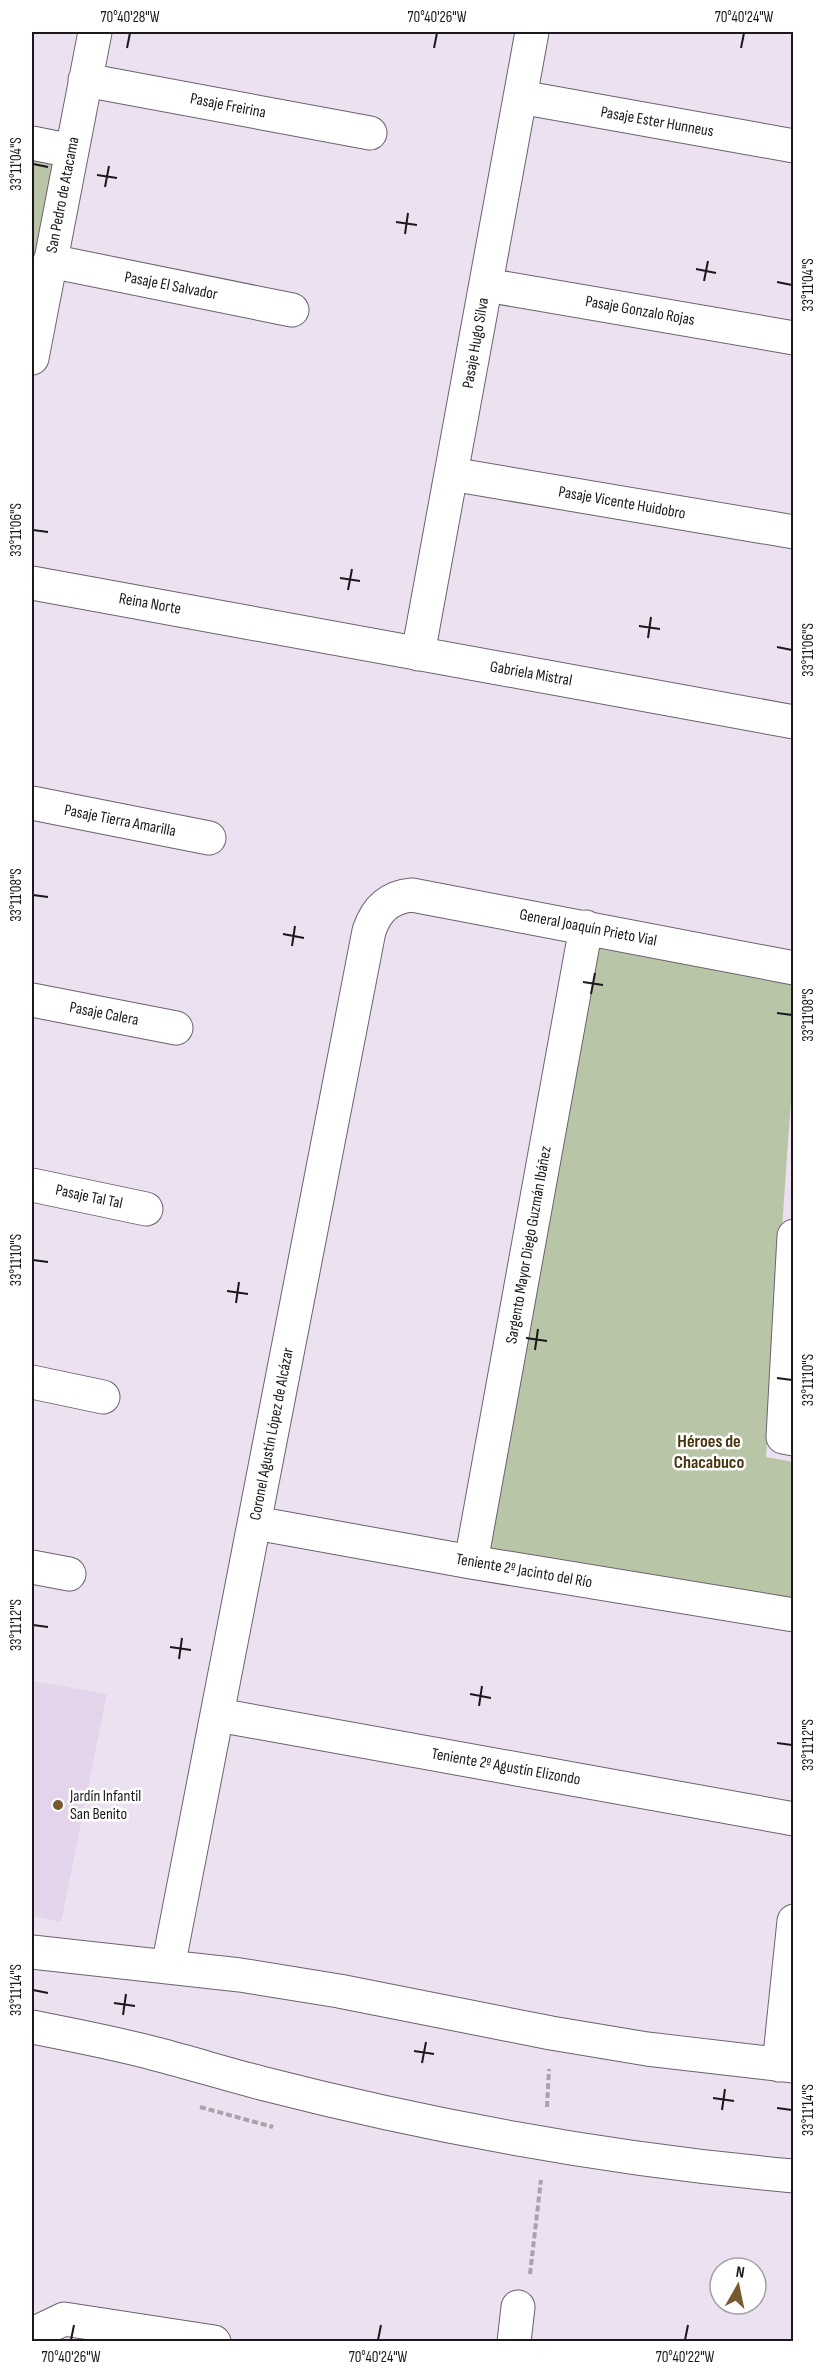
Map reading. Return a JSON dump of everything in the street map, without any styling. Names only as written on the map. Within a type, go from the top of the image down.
[{"type":"street","name":"San Pedro de Atacama","points":[[32,358],[95,32]]},
{"type":"street","name":"Pasaje Hugo Silva","points":[[418,654],[532,32]]},
{"type":"street","name":"Pasaje Freirina","points":[[85,80],[370,133]]},
{"type":"street","name":"Pasaje Ester Hunneus","points":[[520,97],[794,146]]},
{"type":"street","points":[[32,143],[72,151]]},
{"type":"street","name":"Pasaje El Salvador","points":[[50,261],[292,310]]},
{"type":"street","name":"Pasaje Gonzalo Rojas","points":[[486,285],[794,338]]},
{"type":"street","name":"Pasaje Vicente Huidobro","points":[[451,474],[794,532]]},
{"type":"street","name":"Reina Norte","points":[[32,583],[268,626]]},
{"type":"street","name":"Gabriela Mistral","points":[[268,626],[794,722]]},
{"type":"street","name":"Pasaje Tierra Amarilla","points":[[32,803],[209,838]]},
{"type":"street","name":"General Joaquín Prieto Vial","points":[[384,905],[402,896],[412,895],[794,968]]},
{"type":"street","name":"Coronel Agustín López de Alcázar","points":[[168,1967],[369,931],[377,912],[384,905]]},
{"type":"street","name":"Sargento Mayor Diego Guzmán Ibáñez","points":[[471,1562],[586,927]]},
{"type":"street","name":"Pasaje Calera","points":[[32,999],[176,1028]]},
{"type":"street","name":"Pasaje Tal Tal","points":[[32,1185],[146,1209]]},
{"type":"street","points":[[793,1238],[783,1437],[794,1439]]},
{"type":"street","points":[[32,1382],[104,1396]]},
{"type":"street","name":"Teniente 2º Jacinto del Río","points":[[255,1523],[471,1562],[794,1615]]},
{"type":"street","points":[[32,1567],[69,1574]]},
{"type":"street","name":"Teniente 2º Agustín Elizondo","points":[[218,1715],[794,1818]]},
{"type":"street","points":[[32,1952],[240,1975],[339,1991],[551,2033],[647,2049],[786,2066],[794,1921]]},
{"type":"street","points":[[32,2026],[111,2043],[261,2083],[426,2121],[623,2158],[698,2168],[794,2176]]},
{"type":"street","points":[[514,2342],[518,2307]]},
{"type":"street","points":[[34,2342],[37,2332],[64,2319],[214,2342]]},
{"type":"shaded area","name":"Jardín Infantil San Benito","points":[[32,1681],[107,1694],[61,1922],[32,1916]]},
{"type":"green space","points":[[32,155],[59,160],[32,308]]},
{"type":"green space","points":[[591,934],[793,974],[793,1071],[766,1457],[793,1462],[793,1611],[478,1557]]},
{"type":"place","name":"Jardín Infantil San Benito","points":[[58,1805]]},
{"type":"district","name":"Héroes de Chacabuco","points":[[709,1451]]}]
